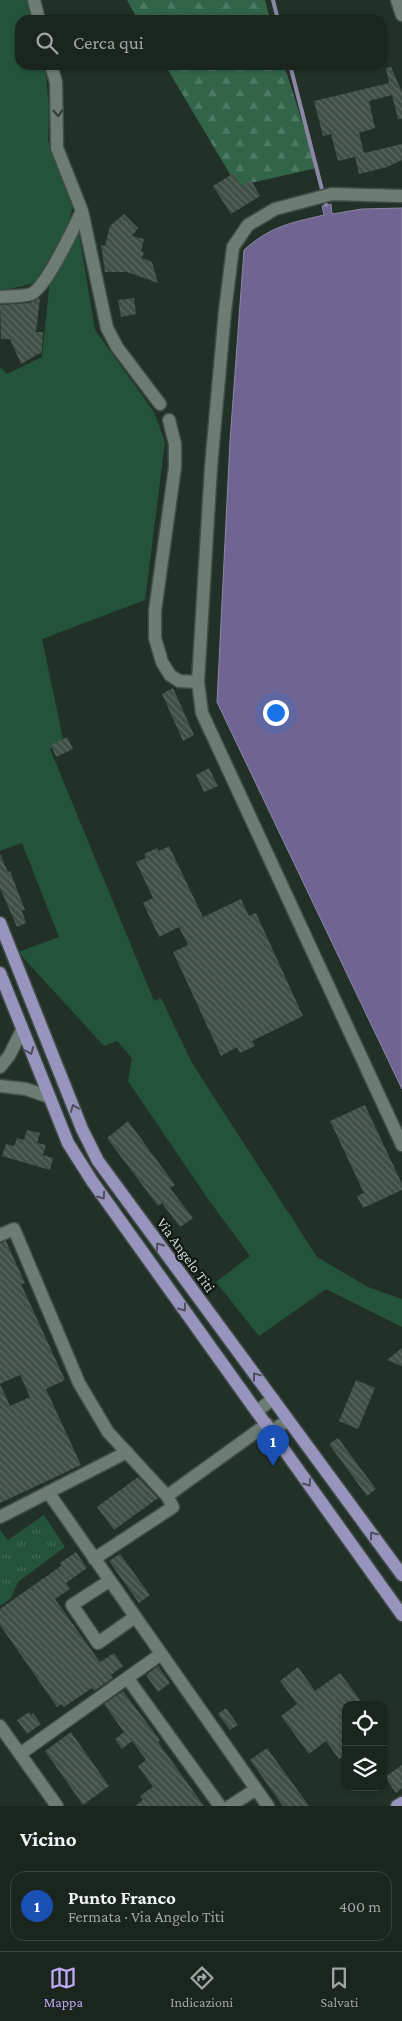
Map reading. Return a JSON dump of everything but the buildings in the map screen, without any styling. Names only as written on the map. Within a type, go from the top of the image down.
[{"type":"main road","name":"Via Angelo Titi","points":[[0,924],[82,1129],[98,1161],[402,1575]]},
{"type":"main road","points":[[0,973],[68,1143],[92,1181],[402,1615]]},
{"type":"main road","points":[[397,1806],[402,1802]]},
{"type":"street","points":[[34,0],[38,15]]},
{"type":"street","points":[[52,70],[56,82],[57,148],[82,211],[107,328],[117,347],[160,404]]},
{"type":"street","points":[[402,196],[332,194],[275,209],[248,225],[234,247],[225,311],[211,467],[198,682],[202,713],[402,1145]]},
{"type":"street","points":[[0,297],[32,294],[42,286],[82,211]]},
{"type":"street","points":[[169,420],[175,444],[175,467],[155,611],[155,638],[162,662],[170,675],[179,682],[198,682]]},
{"type":"street","points":[[0,1067],[9,1056],[22,1030]]},
{"type":"street","points":[[0,1086],[26,1089],[49,1097]]},
{"type":"street","points":[[0,1235],[14,1229],[79,1383],[108,1432],[167,1496],[173,1507],[94,1559]]},
{"type":"street","points":[[257,1411],[273,1399]]},
{"type":"street","points":[[167,1496],[269,1428],[288,1420]]},
{"type":"street","points":[[0,1517],[126,1452]]},
{"type":"street","points":[[48,1492],[268,1806]]},
{"type":"street","points":[[109,1580],[72,1604],[98,1643],[135,1617]]},
{"type":"street","points":[[20,1754],[161,1654]]},
{"type":"street","points":[[128,1679],[220,1806]]},
{"type":"street","points":[[0,1726],[58,1806]]},
{"type":"street","points":[[230,1806],[256,1789]]},
{"type":"green space","points":[[0,0],[28,0],[32,15],[15,15],[15,70],[45,70],[49,108],[48,141],[60,163],[73,205],[68,226],[35,283],[0,291]]},
{"type":"green space","points":[[127,0],[265,0],[269,15],[135,15]]},
{"type":"green space","points":[[168,70],[286,70],[317,168],[237,186]]},
{"type":"green space","points":[[79,234],[95,330],[154,412],[165,442],[145,600],[42,639],[63,739],[50,749],[154,1001],[161,998],[192,1063],[317,1257],[368,1287],[402,1299],[402,1327],[326,1289],[259,1336],[216,1282],[250,1256],[208,1199],[128,1081],[132,1058],[117,1041],[104,1046],[18,952],[59,937],[22,843],[0,851],[0,367],[7,374],[42,357],[50,279]]},
{"type":"green space","points":[[44,1515],[65,1547],[18,1582],[11,1598],[0,1606],[0,1530],[8,1540]]},
{"type":"shaded area","points":[[331,204],[332,214],[362,209],[402,208],[402,1089],[217,702],[230,441],[244,250],[272,230],[324,215],[322,206]]},
{"type":"waterway","points":[[273,0],[277,15]]},
{"type":"waterway","points":[[291,70],[326,205]]},
{"type":"place","name":"Punto Franco","points":[[273,1466]]}]
